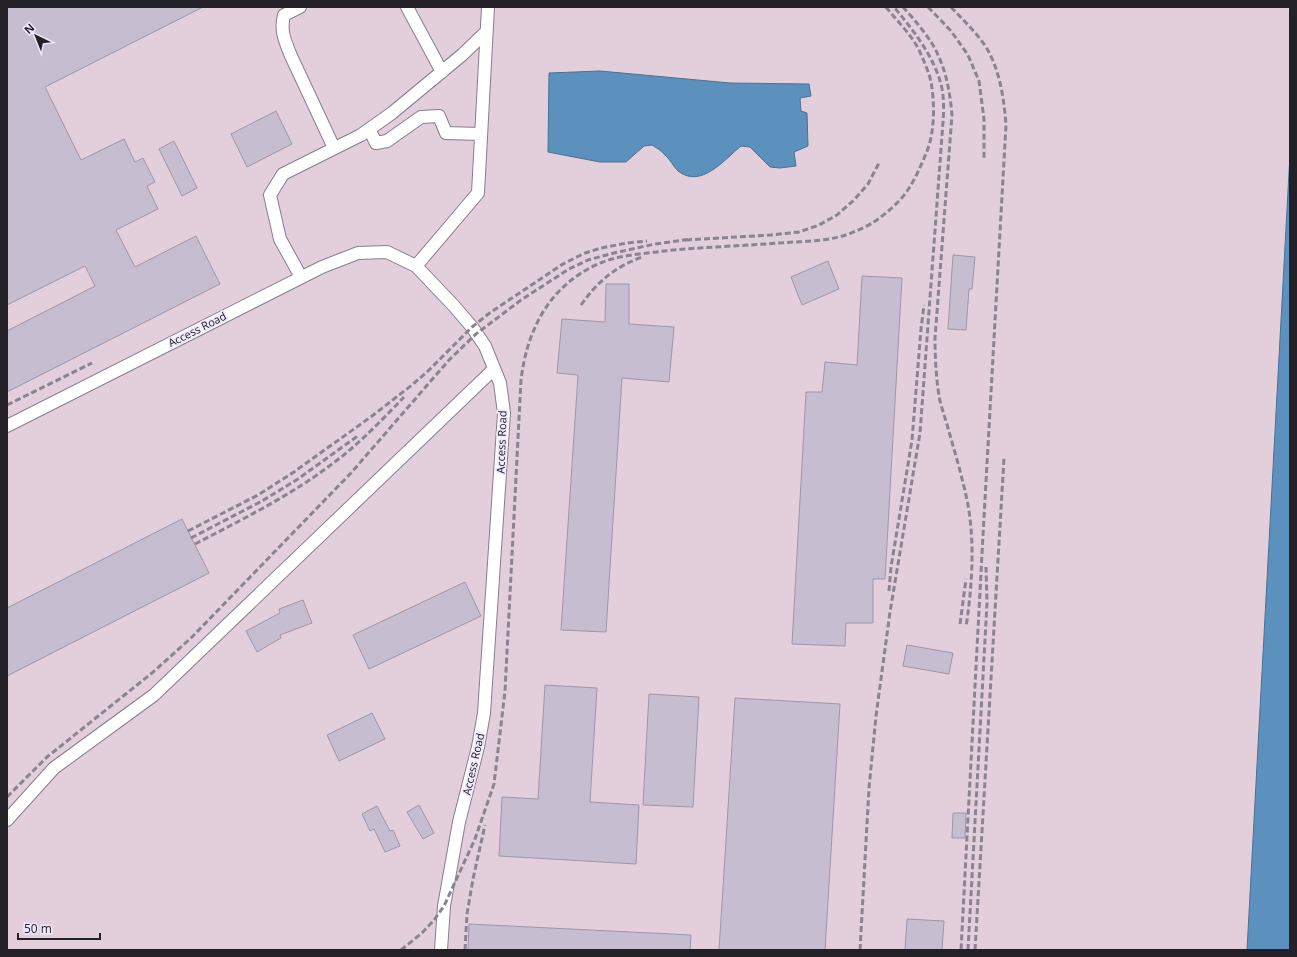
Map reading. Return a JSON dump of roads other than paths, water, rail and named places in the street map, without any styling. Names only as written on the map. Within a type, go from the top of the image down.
[{"type":"lane","points":[[300,7],[284,15],[281,26],[285,42],[291,56],[334,148]]},
{"type":"lane","points":[[407,7],[442,72]]},
{"type":"lane","points":[[416,266],[478,193],[488,7]]},
{"type":"lane","points":[[301,277],[280,239],[270,195],[283,174],[369,129],[392,113],[442,72],[486,32]]},
{"type":"lane","points":[[369,129],[376,144],[387,142],[421,117],[439,116],[446,134],[481,134]]},
{"type":"lane","name":"Access Road","points":[[7,426],[322,266],[358,253],[387,252],[416,266],[472,327],[485,346],[500,383],[504,413],[484,713],[478,747],[459,822],[444,906],[441,950]]},
{"type":"lane","points":[[7,820],[54,768],[154,695],[494,369]]},
{"type":"water","points":[[600,71],[730,83],[809,84],[811,96],[800,98],[801,111],[807,113],[808,146],[794,152],[796,166],[780,168],[770,167],[750,147],[741,146],[720,165],[704,175],[695,177],[687,176],[678,171],[660,150],[652,145],[644,146],[626,162],[600,162],[548,152],[549,73]]},
{"type":"water","points":[[1290,154],[1290,950],[1247,950]]},
{"type":"railway","points":[[401,950],[422,933],[444,906],[475,839],[494,784],[505,691],[521,380],[524,362],[535,327],[543,312],[566,284],[581,273],[606,261],[630,255],[664,251],[808,241],[838,237],[847,235],[868,226],[903,197],[920,168],[931,139],[933,100],[930,78],[916,44],[886,7]]},
{"type":"railway","points":[[860,950],[869,788],[876,716],[890,612],[920,433],[944,113],[941,84],[933,63],[915,34],[894,7]]},
{"type":"railway","points":[[903,7],[927,36],[938,55],[948,84],[952,115],[935,352],[940,400],[961,476],[970,520],[972,566],[966,627]]},
{"type":"railway","points":[[928,7],[951,31],[968,55],[979,81],[984,119],[984,159]]},
{"type":"railway","points":[[951,7],[978,36],[991,56],[998,75],[1006,125],[961,950]]},
{"type":"railway","points":[[686,240],[799,232],[819,225],[837,215],[854,200],[868,184],[879,163]]},
{"type":"railway","points":[[7,797],[47,757],[152,673],[192,637],[351,473],[449,360],[476,334],[521,300],[569,269],[588,260],[655,244],[692,239]]},
{"type":"railway","points":[[188,531],[258,495],[294,472],[372,416],[412,385],[472,327],[491,312],[563,264],[585,253],[601,248],[647,241]]},
{"type":"railway","points":[[581,305],[587,296],[615,270],[642,257]]},
{"type":"railway","points":[[889,591],[891,567],[912,440],[924,305]]},
{"type":"railway","points":[[7,405],[92,363]]},
{"type":"railway","points":[[195,544],[267,506],[302,485],[336,461],[354,446],[404,397]]},
{"type":"railway","points":[[191,538],[262,501],[298,479],[359,435]]},
{"type":"railway","points":[[975,950],[1004,458]]},
{"type":"railway","points":[[968,950],[987,603],[986,567]]},
{"type":"railway","points":[[960,624],[966,579]]},
{"type":"railway","points":[[465,950],[467,914],[485,825]]}]
